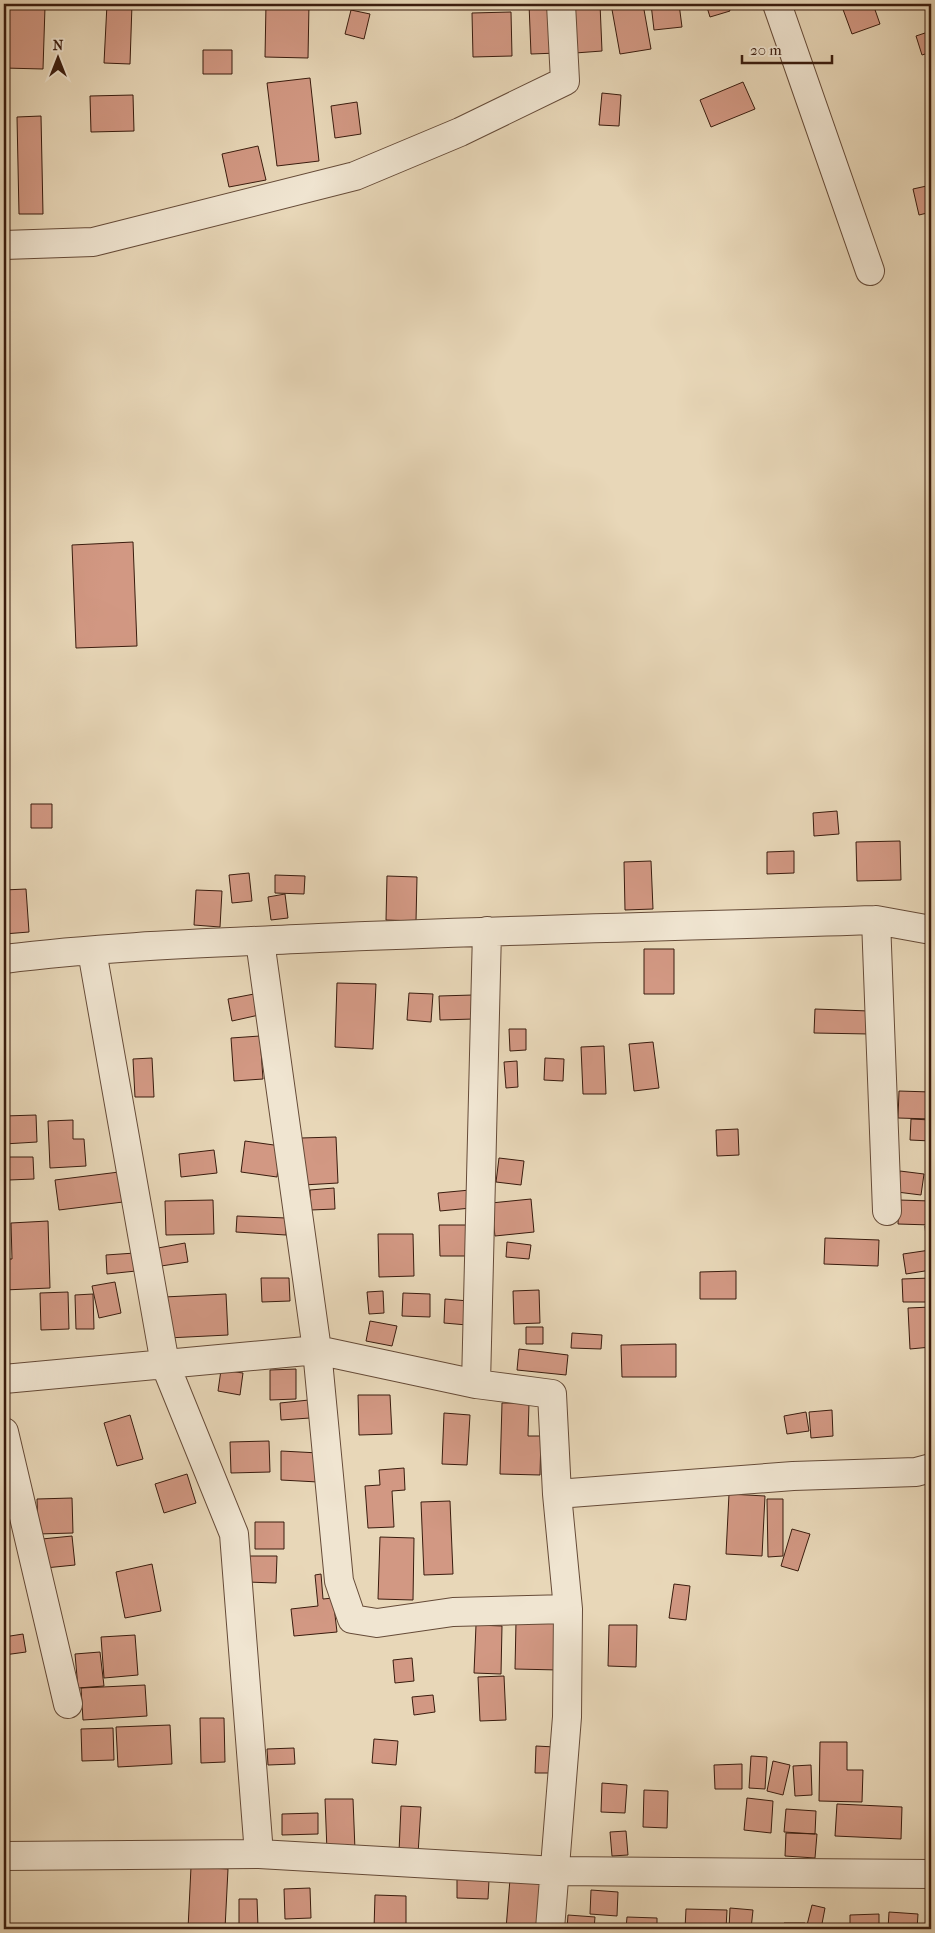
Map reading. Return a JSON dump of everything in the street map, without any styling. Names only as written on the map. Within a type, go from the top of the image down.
[{"type":"street","points":[[4,245],[93,242],[355,176],[460,132],[565,81],[561,4]]},
{"type":"street","points":[[777,4],[870,271]]},
{"type":"street","points":[[4,959],[50,953],[488,931],[876,920],[931,930]]},
{"type":"street","points":[[876,920],[887,1212]]},
{"type":"street","points":[[476,1384],[488,931]]},
{"type":"street","points":[[260,941],[317,1350],[339,1582],[352,1619],[377,1623],[453,1612],[568,1609]]},
{"type":"street","points":[[92,951],[165,1364],[234,1534],[259,1854]]},
{"type":"street","points":[[4,1379],[317,1350],[476,1384],[552,1394],[557,1494],[568,1609],[568,1716],[550,1929]]},
{"type":"street","points":[[4,1432],[68,1704]]},
{"type":"street","points":[[557,1494],[793,1476],[916,1472],[931,1468]]},
{"type":"street","points":[[4,1856],[259,1854],[556,1871],[931,1874]]},
{"type":"building","points":[[4,4],[45,7],[43,69],[4,68]]},
{"type":"building","points":[[107,4],[132,4],[130,64],[104,63]]},
{"type":"building","points":[[266,4],[309,4],[308,58],[265,57]]},
{"type":"building","points":[[529,4],[555,4],[558,53],[531,54]]},
{"type":"building","points":[[573,4],[600,4],[602,51],[575,53]]},
{"type":"building","points":[[611,4],[643,4],[651,49],[620,54]]},
{"type":"building","points":[[651,4],[679,4],[682,27],[654,30]]},
{"type":"building","points":[[706,4],[727,4],[730,11],[710,17]]},
{"type":"building","points":[[841,4],[873,4],[880,24],[852,34]]},
{"type":"building","points":[[351,10],[370,14],[364,39],[345,34]]},
{"type":"building","points":[[511,12],[512,56],[473,57],[472,13]]},
{"type":"building","points":[[931,31],[931,52],[922,55],[916,36]]},
{"type":"building","points":[[203,50],[232,50],[232,74],[203,74]]},
{"type":"building","points":[[310,78],[319,161],[277,166],[267,83]]},
{"type":"building","points":[[743,82],[755,109],[711,127],[700,100]]},
{"type":"building","points":[[602,93],[621,95],[619,126],[599,125]]},
{"type":"building","points":[[133,95],[134,131],[91,132],[90,96]]},
{"type":"building","points":[[357,102],[361,134],[335,138],[331,106]]},
{"type":"building","points":[[41,116],[43,214],[19,214],[17,117]]},
{"type":"building","points":[[258,146],[266,180],[229,187],[222,154]]},
{"type":"building","points":[[931,185],[931,212],[919,215],[913,189]]},
{"type":"building","points":[[133,542],[137,646],[76,648],[72,545]]},
{"type":"building","points":[[31,804],[52,804],[52,828],[31,828]]},
{"type":"building","points":[[837,811],[839,834],[814,836],[813,813]]},
{"type":"building","points":[[900,841],[901,880],[857,881],[856,842]]},
{"type":"building","points":[[794,851],[794,873],[767,874],[767,852]]},
{"type":"building","points":[[651,861],[653,909],[625,910],[624,862]]},
{"type":"building","points":[[249,873],[252,901],[232,903],[229,875]]},
{"type":"building","points":[[275,875],[305,876],[304,894],[275,893]]},
{"type":"building","points":[[387,876],[417,877],[416,921],[386,920]]},
{"type":"building","points":[[26,889],[29,932],[4,934],[4,890]]},
{"type":"building","points":[[196,890],[222,891],[220,927],[194,925]]},
{"type":"building","points":[[285,894],[288,918],[271,920],[268,897]]},
{"type":"building","points":[[644,949],[674,949],[674,994],[644,994]]},
{"type":"building","points":[[337,983],[376,984],[373,1049],[335,1047]]},
{"type":"building","points":[[409,993],[433,994],[431,1022],[407,1020]]},
{"type":"building","points":[[254,994],[259,1015],[232,1021],[228,999]]},
{"type":"building","points":[[473,995],[474,1019],[440,1020],[439,996]]},
{"type":"building","points":[[815,1009],[869,1011],[869,1034],[814,1033]]},
{"type":"building","points":[[509,1029],[526,1029],[526,1050],[510,1051]]},
{"type":"building","points":[[260,1036],[263,1079],[234,1081],[231,1038]]},
{"type":"building","points":[[653,1042],[659,1088],[634,1091],[629,1044]]},
{"type":"building","points":[[604,1046],[606,1094],[583,1094],[581,1047]]},
{"type":"building","points":[[152,1058],[154,1097],[135,1097],[133,1059]]},
{"type":"building","points":[[545,1058],[564,1059],[563,1081],[544,1080]]},
{"type":"building","points":[[517,1061],[518,1087],[506,1088],[504,1062]]},
{"type":"building","points":[[899,1091],[931,1092],[931,1119],[898,1118]]},
{"type":"building","points":[[36,1115],[37,1142],[4,1144],[4,1116]]},
{"type":"building","points":[[911,1119],[931,1120],[931,1141],[910,1140]]},
{"type":"building","points":[[73,1120],[73,1139],[84,1139],[86,1166],[50,1168],[48,1121]]},
{"type":"building","points":[[738,1129],[739,1155],[717,1156],[716,1130]]},
{"type":"building","points":[[336,1137],[338,1183],[303,1185],[301,1138]]},
{"type":"building","points":[[245,1141],[281,1146],[277,1177],[241,1172]]},
{"type":"building","points":[[214,1150],[217,1173],[181,1177],[179,1154]]},
{"type":"building","points":[[8,1157],[33,1157],[34,1179],[9,1180]]},
{"type":"building","points":[[499,1158],[524,1161],[521,1185],[496,1182]]},
{"type":"building","points":[[900,1171],[924,1174],[921,1195],[897,1192]]},
{"type":"building","points":[[119,1172],[123,1202],[59,1210],[55,1180]]},
{"type":"building","points":[[334,1188],[335,1209],[311,1210],[310,1190]]},
{"type":"building","points":[[470,1190],[471,1208],[440,1211],[438,1193]]},
{"type":"building","points":[[531,1199],[534,1232],[495,1236],[491,1203]]},
{"type":"building","points":[[213,1200],[214,1234],[166,1235],[165,1201]]},
{"type":"building","points":[[899,1200],[931,1201],[931,1225],[898,1224]]},
{"type":"building","points":[[237,1216],[286,1218],[286,1235],[236,1232]]},
{"type":"building","points":[[48,1221],[50,1288],[4,1290],[4,1259],[12,1259],[11,1223]]},
{"type":"building","points":[[439,1225],[476,1225],[477,1256],[440,1256]]},
{"type":"building","points":[[925,1226],[931,1226],[931,1248],[927,1248]]},
{"type":"building","points":[[378,1234],[413,1234],[414,1276],[379,1277]]},
{"type":"building","points":[[825,1238],[879,1240],[878,1266],[824,1264]]},
{"type":"building","points":[[507,1242],[531,1245],[529,1259],[506,1257]]},
{"type":"building","points":[[185,1243],[188,1262],[161,1266],[158,1248]]},
{"type":"building","points":[[930,1250],[931,1270],[906,1274],[903,1254]]},
{"type":"building","points":[[135,1253],[136,1271],[107,1274],[106,1255]]},
{"type":"building","points":[[736,1271],[736,1299],[700,1299],[700,1272]]},
{"type":"building","points":[[261,1278],[289,1278],[290,1301],[262,1302]]},
{"type":"building","points":[[931,1278],[931,1302],[903,1302],[902,1279]]},
{"type":"building","points":[[115,1282],[121,1313],[99,1318],[92,1286]]},
{"type":"building","points":[[539,1290],[540,1323],[514,1324],[513,1291]]},
{"type":"building","points":[[383,1291],[384,1313],[369,1314],[367,1292]]},
{"type":"building","points":[[68,1292],[69,1329],[41,1330],[40,1293]]},
{"type":"building","points":[[403,1293],[430,1294],[430,1317],[402,1316]]},
{"type":"building","points":[[93,1294],[94,1329],[76,1329],[75,1295]]},
{"type":"building","points":[[226,1294],[228,1335],[167,1338],[164,1297]]},
{"type":"building","points":[[445,1299],[469,1301],[467,1325],[444,1323]]},
{"type":"building","points":[[931,1307],[931,1347],[910,1349],[908,1308]]},
{"type":"building","points":[[370,1321],[397,1326],[392,1346],[366,1341]]},
{"type":"building","points":[[526,1327],[543,1327],[543,1344],[526,1344]]},
{"type":"building","points":[[572,1333],[602,1335],[601,1349],[571,1348]]},
{"type":"building","points":[[676,1344],[676,1377],[622,1377],[621,1345]]},
{"type":"building","points":[[519,1349],[568,1355],[566,1375],[517,1370]]},
{"type":"building","points":[[296,1369],[296,1399],[270,1400],[270,1370]]},
{"type":"building","points":[[221,1370],[243,1373],[240,1395],[218,1391]]},
{"type":"building","points":[[358,1395],[390,1395],[392,1434],[359,1435]]},
{"type":"building","points":[[309,1400],[310,1418],[281,1420],[280,1403]]},
{"type":"building","points":[[502,1403],[529,1403],[528,1436],[541,1436],[540,1475],[500,1474]]},
{"type":"building","points":[[832,1410],[833,1436],[811,1438],[809,1412]]},
{"type":"building","points":[[806,1412],[809,1431],[787,1434],[784,1416]]},
{"type":"building","points":[[444,1413],[470,1415],[467,1465],[442,1464]]},
{"type":"building","points":[[130,1415],[143,1459],[117,1466],[104,1423]]},
{"type":"building","points":[[269,1441],[270,1472],[231,1473],[230,1442]]},
{"type":"building","points":[[281,1451],[319,1453],[318,1482],[281,1480]]},
{"type":"building","points":[[404,1468],[405,1490],[392,1491],[394,1527],[368,1528],[365,1486],[380,1485],[379,1470]]},
{"type":"building","points":[[187,1474],[196,1503],[164,1513],[155,1484]]},
{"type":"building","points":[[729,1494],[765,1496],[762,1556],[726,1554]]},
{"type":"building","points":[[4,1497],[9,1544],[4,1544]]},
{"type":"building","points":[[72,1498],[73,1533],[38,1534],[37,1499]]},
{"type":"building","points":[[767,1499],[783,1499],[783,1556],[768,1557]]},
{"type":"building","points":[[450,1501],[453,1574],[424,1575],[421,1502]]},
{"type":"building","points":[[255,1522],[284,1522],[284,1549],[255,1549]]},
{"type":"building","points":[[792,1529],[810,1534],[798,1571],[781,1566]]},
{"type":"building","points":[[72,1536],[75,1565],[45,1568],[42,1539]]},
{"type":"building","points":[[380,1537],[414,1538],[413,1600],[378,1599]]},
{"type":"building","points":[[247,1556],[277,1556],[276,1583],[247,1582]]},
{"type":"building","points":[[152,1564],[161,1611],[125,1618],[116,1572]]},
{"type":"building","points":[[321,1574],[323,1599],[333,1598],[337,1632],[294,1636],[291,1609],[318,1606],[315,1575]]},
{"type":"building","points":[[674,1584],[690,1586],[686,1620],[669,1618]]},
{"type":"building","points":[[516,1622],[560,1623],[559,1670],[515,1669]]},
{"type":"building","points":[[476,1625],[502,1626],[501,1674],[474,1673]]},
{"type":"building","points":[[609,1625],[637,1625],[636,1667],[608,1666]]},
{"type":"building","points":[[23,1634],[26,1652],[4,1655],[4,1637]]},
{"type":"building","points":[[135,1635],[138,1675],[104,1678],[101,1637]]},
{"type":"building","points":[[100,1652],[104,1686],[78,1688],[75,1654]]},
{"type":"building","points":[[412,1658],[414,1681],[395,1683],[393,1660]]},
{"type":"building","points":[[504,1676],[506,1720],[480,1721],[478,1677]]},
{"type":"building","points":[[145,1685],[147,1716],[83,1720],[81,1688]]},
{"type":"building","points":[[433,1695],[435,1712],[414,1715],[412,1697]]},
{"type":"building","points":[[200,1718],[224,1718],[225,1762],[201,1763]]},
{"type":"building","points":[[170,1725],[172,1764],[118,1767],[116,1727]]},
{"type":"building","points":[[113,1728],[114,1760],[82,1761],[81,1729]]},
{"type":"building","points":[[374,1739],[398,1741],[396,1765],[372,1763]]},
{"type":"building","points":[[820,1742],[847,1742],[847,1770],[863,1770],[862,1802],[819,1801]]},
{"type":"building","points":[[536,1746],[555,1747],[554,1773],[535,1773]]},
{"type":"building","points":[[294,1748],[295,1764],[268,1765],[267,1749]]},
{"type":"building","points":[[751,1756],[767,1757],[765,1789],[749,1788]]},
{"type":"building","points":[[773,1761],[790,1765],[783,1795],[767,1791]]},
{"type":"building","points":[[742,1764],[742,1789],[715,1789],[714,1765]]},
{"type":"building","points":[[811,1765],[812,1795],[795,1796],[793,1766]]},
{"type":"building","points":[[602,1783],[627,1785],[625,1813],[601,1812]]},
{"type":"building","points":[[644,1790],[668,1791],[667,1828],[643,1827]]},
{"type":"building","points":[[747,1798],[773,1801],[771,1833],[744,1830]]},
{"type":"building","points":[[325,1799],[353,1799],[355,1850],[327,1851]]},
{"type":"building","points":[[837,1804],[902,1807],[901,1839],[835,1836]]},
{"type":"building","points":[[401,1806],[421,1807],[418,1854],[399,1852]]},
{"type":"building","points":[[786,1809],[816,1811],[815,1834],[784,1832]]},
{"type":"building","points":[[318,1813],[318,1834],[282,1835],[282,1814]]},
{"type":"building","points":[[626,1831],[628,1855],[612,1856],[610,1832]]},
{"type":"building","points":[[786,1833],[817,1834],[815,1858],[785,1856]]},
{"type":"building","points":[[191,1867],[228,1869],[225,1929],[188,1929]]},
{"type":"building","points":[[457,1879],[489,1880],[488,1899],[457,1898]]},
{"type":"building","points":[[510,1879],[547,1882],[544,1929],[506,1929]]},
{"type":"building","points":[[310,1888],[311,1918],[285,1919],[284,1889]]},
{"type":"building","points":[[591,1890],[618,1892],[617,1916],[590,1914]]},
{"type":"building","points":[[375,1895],[406,1896],[406,1929],[374,1929]]},
{"type":"building","points":[[239,1899],[257,1899],[258,1927],[239,1927]]},
{"type":"building","points":[[812,1905],[825,1908],[821,1929],[806,1929]]},
{"type":"building","points":[[730,1908],[753,1910],[751,1929],[729,1929]]},
{"type":"building","points":[[686,1909],[727,1910],[726,1929],[685,1929]]},
{"type":"building","points":[[889,1912],[918,1914],[917,1929],[888,1929]]},
{"type":"building","points":[[879,1914],[879,1929],[850,1929],[850,1915]]},
{"type":"building","points":[[568,1915],[595,1917],[594,1929],[567,1929]]},
{"type":"building","points":[[627,1917],[657,1918],[657,1929],[626,1929]]},
{"type":"building","points":[[784,1923],[805,1923],[805,1929],[784,1929]]},
{"type":"building","points":[[829,1926],[845,1927],[845,1929],[829,1929]]}]
